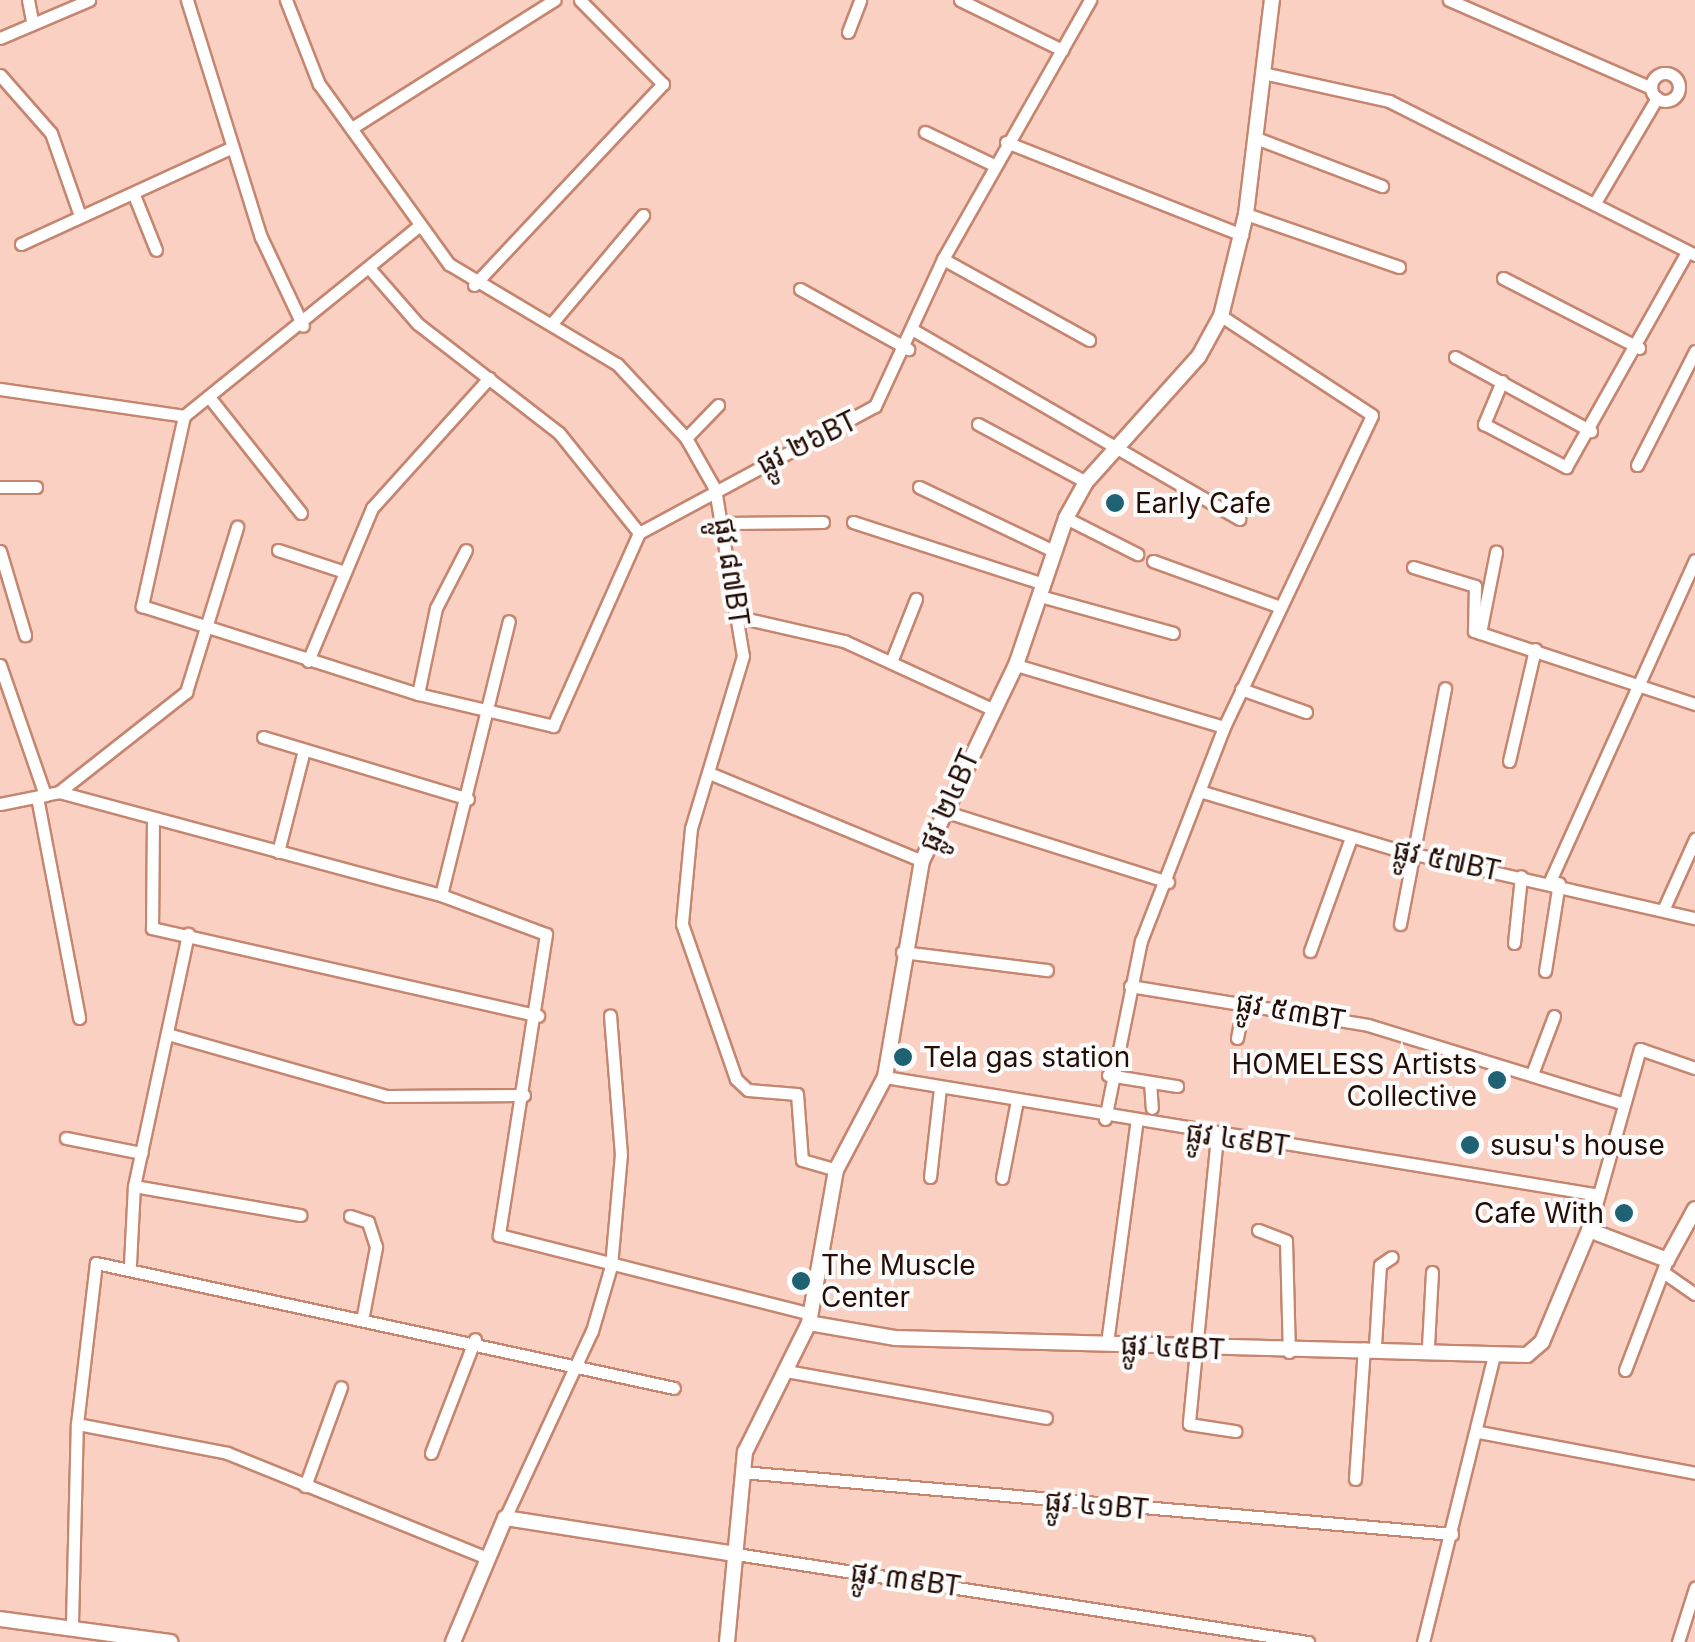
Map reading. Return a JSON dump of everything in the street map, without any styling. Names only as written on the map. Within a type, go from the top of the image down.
[{"type":"street","points":[[28,0],[32,21]]},
{"type":"street","points":[[1,31],[88,0]]},
{"type":"street","points":[[187,0],[232,148],[303,326]]},
{"type":"street","name":"ផ្លូវ ៨៧BT","points":[[286,0],[319,84],[355,126],[416,226],[474,285],[553,322],[617,364],[686,438],[715,488],[726,523],[740,618],[738,693],[709,773],[682,888],[694,968],[736,1079],[748,1090],[797,1094],[802,1160],[836,1170]]},
{"type":"street","points":[[355,126],[554,0]]},
{"type":"street","points":[[474,285],[663,84],[580,0]]},
{"type":"street","points":[[848,32],[860,0]]},
{"type":"street","points":[[960,0],[1062,50]]},
{"type":"street","name":"ផ្លូវ ២៦BT","points":[[639,534],[715,488],[875,406],[908,349],[943,259],[1090,0]]},
{"type":"street","name":"ផ្លូវ ២៤BT","points":[[731,1641],[742,1472],[750,1434],[810,1319],[836,1170],[885,1077],[902,952],[922,861],[990,708],[1016,665],[1066,518],[1086,482],[1199,356],[1221,316],[1246,214],[1272,0]]},
{"type":"street","points":[[1449,0],[1654,93],[1596,201]]},
{"type":"street","points":[[1263,74],[1389,102],[1596,201],[1691,254],[1591,431],[1566,467],[1488,428],[1484,418],[1502,381]]},
{"type":"street","points":[[0,75],[51,133],[79,212]]},
{"type":"street","points":[[925,132],[994,165]]},
{"type":"street","points":[[1256,138],[1382,186]]},
{"type":"street","points":[[1006,142],[1242,235]]},
{"type":"street","points":[[21,244],[79,212],[134,195],[232,148]]},
{"type":"street","points":[[134,195],[156,250]]},
{"type":"street","points":[[553,322],[643,214]]},
{"type":"street","points":[[1246,214],[1399,267]]},
{"type":"street","points":[[370,269],[418,324],[582,456],[639,534],[553,726],[418,694],[142,606],[184,416],[303,326],[416,226]]},
{"type":"street","points":[[943,259],[1090,340]]},
{"type":"street","points":[[1503,278],[1639,348]]},
{"type":"street","points":[[800,289],[908,349]]},
{"type":"street","points":[[1105,1119],[1108,1075],[1130,986],[1224,728],[1372,408],[1221,316]]},
{"type":"street","points":[[914,332],[1239,519]]},
{"type":"street","points":[[1637,464],[1695,350]]},
{"type":"street","points":[[1456,356],[1591,431]]},
{"type":"street","points":[[308,661],[342,571],[372,508],[489,378]]},
{"type":"street","points":[[0,389],[184,416]]},
{"type":"street","points":[[209,397],[301,513]]},
{"type":"street","points":[[686,438],[718,405]]},
{"type":"street","points":[[978,424],[1086,482]]},
{"type":"street","points":[[0,488],[36,487]]},
{"type":"street","points":[[920,487],[1054,551]]},
{"type":"street","points":[[1066,518],[1137,554]]},
{"type":"street","points":[[726,523],[823,522]]},
{"type":"street","points":[[853,522],[1172,633]]},
{"type":"street","points":[[0,804],[59,792],[186,692],[209,628],[237,527]]},
{"type":"street","points":[[278,550],[342,571]]},
{"type":"street","points":[[418,694],[436,608],[466,550]]},
{"type":"street","points":[[0,551],[25,635]]},
{"type":"street","points":[[1480,633],[1496,552]]},
{"type":"street","points":[[1546,971],[1554,882],[1695,560]]},
{"type":"street","points":[[1153,561],[1280,607]]},
{"type":"street","points":[[1414,567],[1476,586],[1470,625],[1480,633],[1644,683],[1695,704]]},
{"type":"street","points":[[891,662],[916,599]]},
{"type":"street","points":[[740,618],[844,641],[990,708]]},
{"type":"street","points":[[441,896],[492,714],[509,621]]},
{"type":"street","points":[[1509,761],[1535,649]]},
{"type":"street","points":[[0,665],[41,796],[79,1018]]},
{"type":"street","points":[[1016,665],[1224,728]]},
{"type":"street","points":[[1400,924],[1419,854],[1444,688]]},
{"type":"street","points":[[1242,689],[1306,712]]},
{"type":"street","points":[[263,738],[468,799]]},
{"type":"street","points":[[278,852],[304,750]]},
{"type":"street","points":[[709,773],[922,861]]},
{"type":"street","points":[[59,792],[441,896],[541,932],[550,950],[499,1234],[810,1319]]},
{"type":"street","name":"ផ្លូវ ៥៧BT","points":[[1203,792],[1351,838],[1554,882],[1695,918]]},
{"type":"street","points":[[943,811],[1168,882]]},
{"type":"street","points":[[153,818],[149,924],[538,1016]]},
{"type":"street","points":[[1310,951],[1351,838]]},
{"type":"street","points":[[1664,908],[1695,839]]},
{"type":"street","points":[[1514,942],[1521,876]]},
{"type":"street","points":[[130,1264],[134,1186],[171,1035],[188,934]]},
{"type":"street","points":[[902,952],[1048,970]]},
{"type":"street","name":"ផ្លូវ ៥៣BT","points":[[1130,986],[1244,1003],[1412,1036],[1621,1103]]},
{"type":"street","points":[[1237,1038],[1244,1003]]},
{"type":"street","points":[[453,1642],[504,1518],[576,1363],[611,1266],[621,1155],[610,1015]]},
{"type":"street","points":[[1532,1074],[1554,1016]]},
{"type":"street","points":[[171,1035],[387,1096],[524,1096]]},
{"type":"street","points":[[1695,1068],[1644,1046],[1621,1103],[1593,1194],[1589,1230],[1666,1267],[1695,1294]]},
{"type":"street","points":[[1108,1075],[1176,1086]]},
{"type":"street","name":"ផ្លូវ ៤៩BT","points":[[885,1077],[1105,1119],[1593,1194]]},
{"type":"street","points":[[1150,1082],[1152,1108]]},
{"type":"street","points":[[930,1178],[940,1088]]},
{"type":"street","points":[[1002,1178],[1016,1104]]},
{"type":"street","points":[[1108,1344],[1136,1124]]},
{"type":"street","points":[[1217,1136],[1190,1426],[1235,1431]]},
{"type":"street","points":[[66,1138],[142,1153]]},
{"type":"street","points":[[134,1186],[302,1216]]},
{"type":"street","points":[[1625,1370],[1666,1267],[1695,1210]]},
{"type":"street","points":[[350,1216],[368,1222],[376,1247],[363,1316]]},
{"type":"street","points":[[1258,1230],[1286,1241],[1289,1352]]},
{"type":"street","name":"ផ្លូវ ៤៥BT","points":[[810,1319],[895,1338],[1289,1352],[1428,1346],[1494,1354],[1536,1350],[1589,1230]]},
{"type":"street","points":[[1354,1479],[1380,1265],[1392,1258]]},
{"type":"street","points":[[72,1622],[76,1424],[91,1275],[104,1260],[475,1339],[674,1388]]},
{"type":"street","points":[[1428,1346],[1432,1272]]},
{"type":"street","points":[[431,1453],[475,1339]]},
{"type":"street","points":[[1422,1642],[1479,1432],[1494,1354]]},
{"type":"street","points":[[786,1371],[1046,1418]]},
{"type":"street","points":[[305,1486],[341,1388]]},
{"type":"street","points":[[76,1424],[186,1440],[488,1558]]},
{"type":"street","points":[[1479,1432],[1695,1473]]},
{"type":"street","name":"ផ្លូវ ៤១BT","points":[[742,1472],[1452,1534]]},
{"type":"street","name":"ផ្លូវ ៣៩BT","points":[[504,1518],[1308,1642]]},
{"type":"street","points":[[1678,1642],[1695,1588]]},
{"type":"street","points":[[0,1619],[72,1622],[170,1642]]},
{"type":"place","name":"Early Cafe","points":[[1115,503]]},
{"type":"place","name":"Tela gas station","points":[[903,1057]]},
{"type":"place","name":"HOMELESS Artists Collective","points":[[1497,1080]]},
{"type":"place","name":"susu's house","points":[[1470,1145]]},
{"type":"place","name":"Cafe With","points":[[1624,1213]]},
{"type":"place","name":"The Muscle Center","points":[[801,1281]]}]
